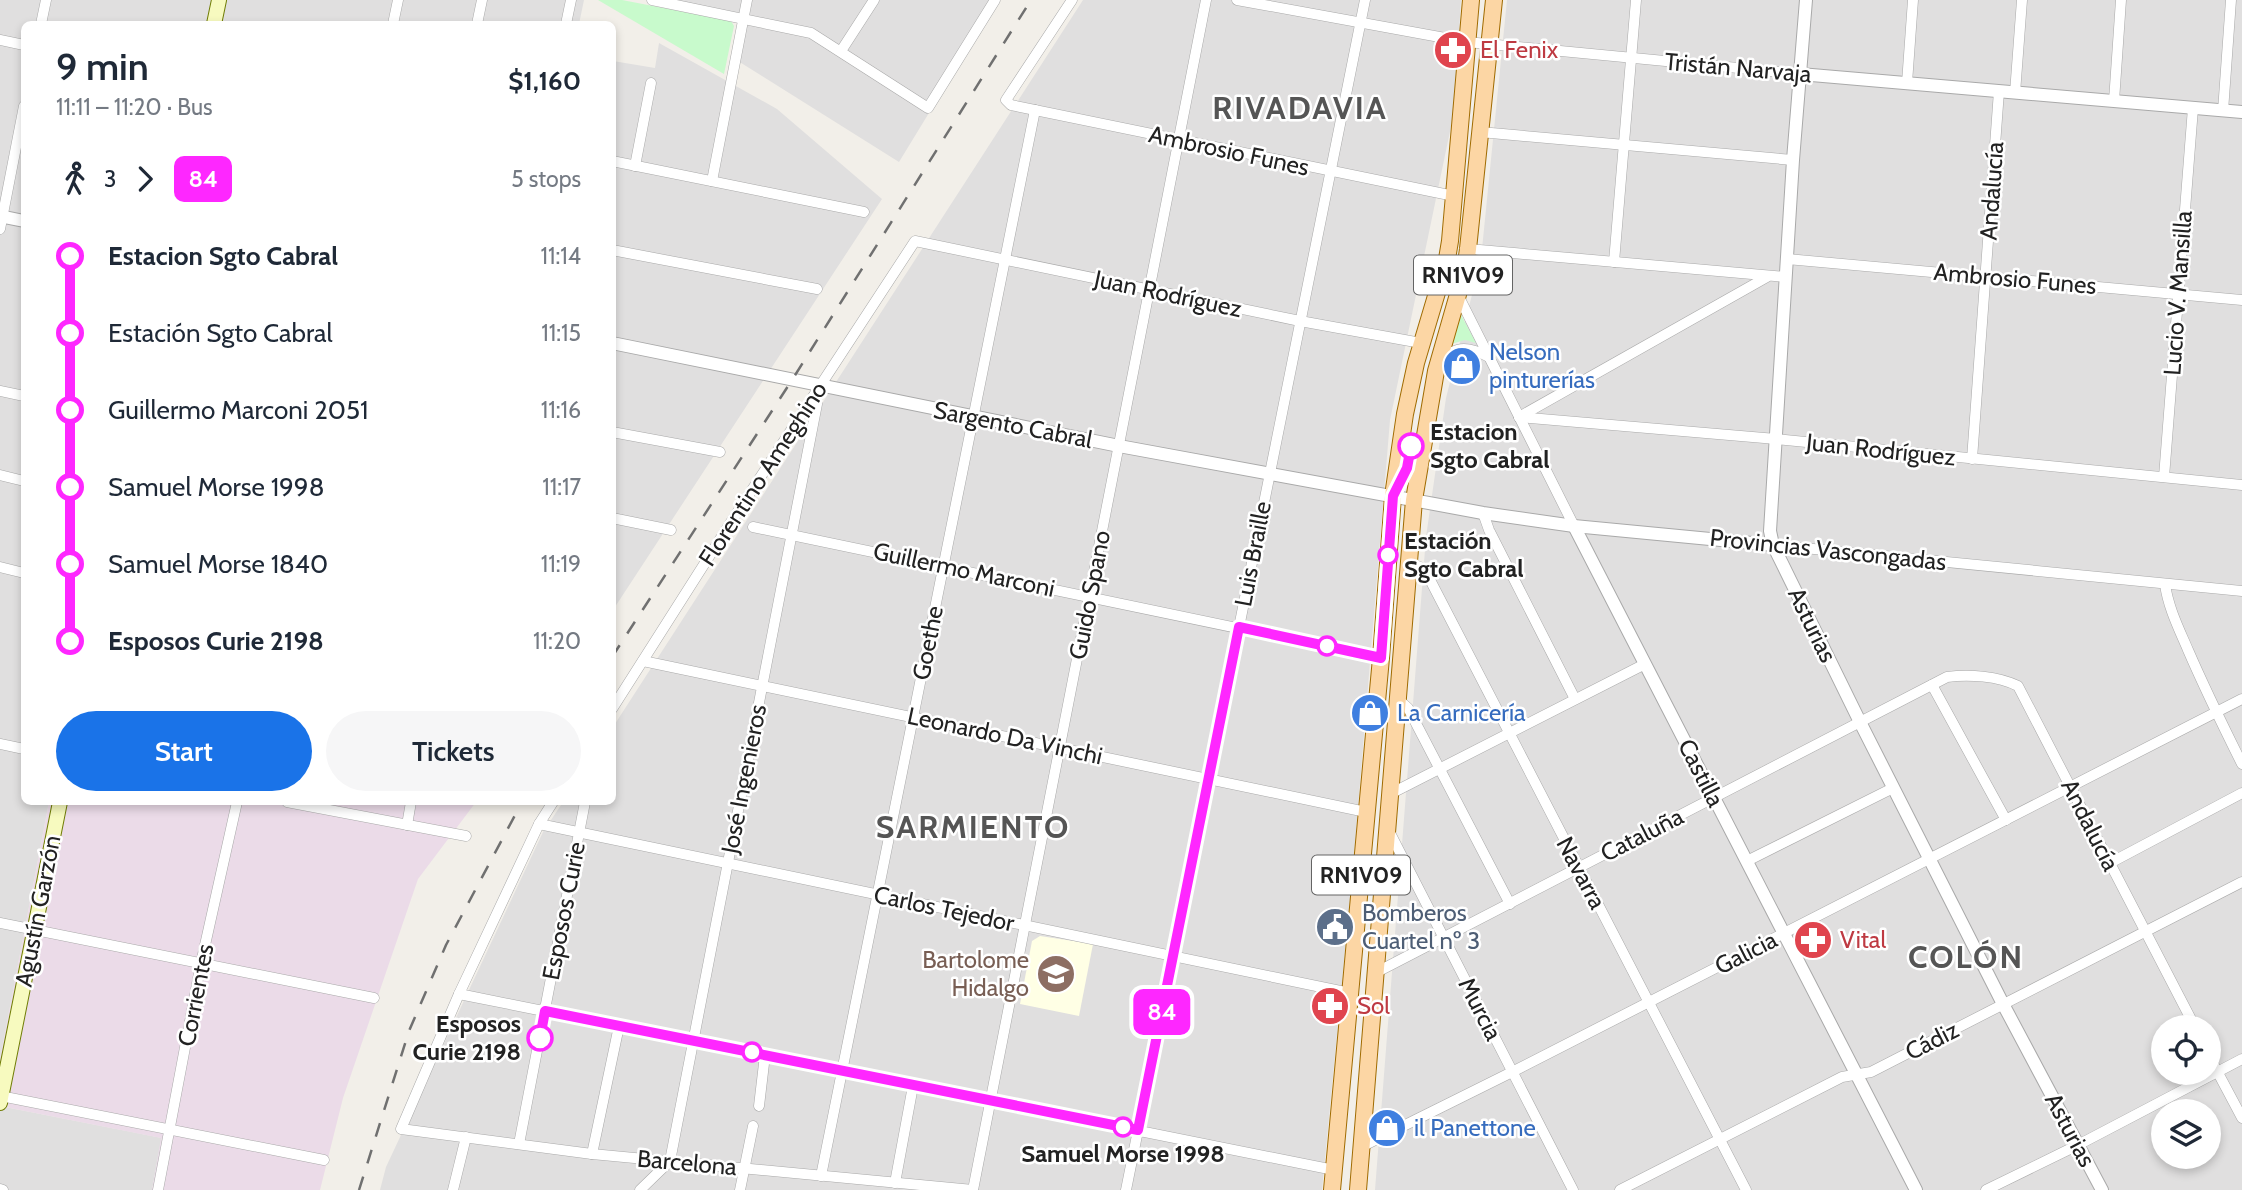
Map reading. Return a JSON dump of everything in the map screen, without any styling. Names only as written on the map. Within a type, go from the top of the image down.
[{"type":"main road","points":[[215,21],[219,0]]},
{"type":"main road","name":"RN1V09","points":[[1332,1190],[1381,658],[1393,496],[1405,414],[1421,343],[1447,260],[1471,0]]},
{"type":"main road","name":"RN1V09","points":[[1358,1190],[1415,500],[1436,371],[1468,249],[1493,0]]},
{"type":"main road","name":"Agustín Garzón","points":[[0,1099],[59,805]]},
{"type":"street","points":[[42,21],[46,0]]},
{"type":"street","points":[[394,21],[398,0]]},
{"type":"street","points":[[478,21],[482,0]]},
{"type":"street","points":[[567,21],[571,0]]},
{"type":"street","points":[[712,181],[747,0]]},
{"type":"street","points":[[841,51],[874,0]]},
{"type":"street","points":[[660,1],[811,33],[929,108],[995,0]]},
{"type":"street","name":"Ambrosio Funes","points":[[1072,0],[1006,100],[1010,105],[1454,196]]},
{"type":"street","name":"Guido Spano","points":[[973,1190],[1206,0]]},
{"type":"street","name":"Tristán Narvaja","points":[[1237,0],[1489,45],[2242,112]]},
{"type":"street","name":"Luis Braille","points":[[1126,1190],[1365,0]]},
{"type":"street","points":[[1614,262],[1636,0]]},
{"type":"street","name":"Asturias","points":[[1806,0],[1793,160],[1770,531],[1773,545],[1929,859],[2102,1190]]},
{"type":"street","points":[[1907,83],[1913,0]]},
{"type":"street","points":[[2015,93],[2022,0]]},
{"type":"street","points":[[2114,101],[2121,0]]},
{"type":"street","points":[[2223,111],[2231,0]]},
{"type":"street","points":[[0,40],[21,44]]},
{"type":"street","points":[[635,166],[651,83]]},
{"type":"street","name":"Andalucía","points":[[1972,458],[1999,91]]},
{"type":"street","name":"Lucio V. Mansilla","points":[[2164,477],[2193,108]]},
{"type":"street","name":"Goethe","points":[[821,1175],[1035,110]]},
{"type":"street","points":[[21,121],[1,221],[21,221]]},
{"type":"street","points":[[1480,132],[1793,160]]},
{"type":"street","points":[[616,163],[864,212]]},
{"type":"street","name":"Juan Rodríguez","points":[[915,241],[1300,321],[1421,343]]},
{"type":"street","name":"Florentino Ameghino","points":[[616,703],[915,241]]},
{"type":"street","points":[[1468,249],[1786,277]]},
{"type":"street","points":[[616,251],[817,289]]},
{"type":"street","name":"Ambrosio Funes","points":[[1787,259],[2242,300]]},
{"type":"street","points":[[1519,417],[1767,277]]},
{"type":"street","name":"Castilla","points":[[1458,294],[1487,356],[1916,1190]]},
{"type":"street","name":"Sargento Cabral","points":[[616,344],[817,391],[973,417],[1415,500]]},
{"type":"street","points":[[1436,371],[1447,355],[1459,348],[1475,350],[1487,356]]},
{"type":"street","points":[[0,391],[21,395]]},
{"type":"street","name":"José Ingenieros","points":[[670,1161],[817,404],[817,391]]},
{"type":"street","name":"Juan Rodríguez","points":[[1519,417],[1776,439],[2242,485]]},
{"type":"street","points":[[616,433],[720,452]]},
{"type":"street","points":[[0,475],[21,480]]},
{"type":"street","name":"Provincias Vascongadas","points":[[1415,500],[1574,526],[2242,591]]},
{"type":"street","points":[[1483,513],[1489,530],[1575,699]]},
{"type":"street","points":[[616,519],[671,530]]},
{"type":"street","name":"Guillermo Marconi","points":[[753,527],[1381,658]]},
{"type":"street","name":"Navarra","points":[[1410,563],[1426,572],[1746,1190]]},
{"type":"street","points":[[0,567],[21,572]]},
{"type":"street","points":[[2165,584],[2168,604],[2216,713],[2242,764]]},
{"type":"street","name":"Leonardo Da Vinchi","points":[[643,662],[1366,812]]},
{"type":"street","points":[[1390,794],[1645,664]]},
{"type":"street","name":"Andalucía","points":[[1947,677],[1999,679],[2018,687],[2189,1015]]},
{"type":"street","name":"Cataluña","points":[[1374,973],[1947,677]]},
{"type":"street","points":[[1932,685],[2006,820]]},
{"type":"street","name":"Galicia","points":[[1361,1147],[2242,699]]},
{"type":"street","points":[[1399,700],[1408,708],[1510,904]]},
{"type":"street","points":[[0,744],[21,748]]},
{"type":"street","points":[[1747,861],[1893,788]]},
{"type":"street","points":[[2110,863],[2242,793]]},
{"type":"street","name":"Corrientes","points":[[158,1190],[201,963],[236,805]]},
{"type":"street","points":[[303,805],[466,836]]},
{"type":"street","points":[[407,825],[410,805]]},
{"type":"street","points":[[551,805],[539,824],[459,994],[1334,1170]]},
{"type":"street","name":"Esposos Curie","points":[[519,1144],[584,805]]},
{"type":"street","name":"Carlos Tejedor","points":[[539,824],[1350,993]]},
{"type":"street","name":"Murcia","points":[[1388,827],[1573,1190]]},
{"type":"street","name":"Cádiz","points":[[1620,1190],[1842,1077],[1871,1072],[2242,882]]},
{"type":"street","points":[[0,923],[374,998]]},
{"type":"street","name":"Barcelona","points":[[459,994],[401,1129],[592,1154],[973,1190]]},
{"type":"street","points":[[592,1154],[619,1026]]},
{"type":"street","points":[[759,1105],[765,1055]]},
{"type":"street","points":[[2221,1070],[2242,1059]]},
{"type":"street","points":[[2221,1077],[2242,1118]]},
{"type":"street","points":[[1986,1190],[2192,1085]]},
{"type":"street","points":[[895,1183],[913,1086]]},
{"type":"street","points":[[0,1099],[324,1160]]},
{"type":"street","points":[[740,1190],[753,1126]]},
{"type":"street","points":[[453,1190],[466,1137]]},
{"type":"street","points":[[640,1190],[670,1161]]},
{"type":"shaded area","points":[[0,0],[584,0],[580,21],[21,21],[21,805],[48,805],[0,1059]]},
{"type":"shaded area","points":[[666,0],[998,0],[899,162],[738,61],[746,16]]},
{"type":"shaded area","points":[[1083,0],[1461,0],[1454,112],[1390,420],[1353,868],[1322,1190],[380,1190],[386,1167],[543,832],[561,805],[616,805],[616,722]]},
{"type":"shaded area","points":[[1507,0],[2242,0],[2242,1190],[1375,1190],[1426,537],[1446,398],[1481,259]]},
{"type":"shaded area","points":[[659,43],[777,109],[882,199],[616,605],[616,62],[655,68]]},
{"type":"shaded area","points":[[48,805],[474,805],[418,879],[343,1098],[320,1190],[152,1190],[161,1138],[0,1106],[0,1059]]},
{"type":"shaded area","name":"Bartolome Hidalgo","points":[[1040,936],[1093,944],[1079,1016],[1020,1004],[1032,941]]},
{"type":"shaded area","points":[[0,1106],[162,1138],[152,1190],[0,1190]]},
{"type":"green space","points":[[598,0],[622,0],[731,21],[734,26],[724,74]]},
{"type":"green space","points":[[1459,311],[1476,343],[1465,340],[1451,344]]},
{"type":"railway","points":[[616,651],[792,380],[1031,0]]},
{"type":"railway","points":[[359,1190],[409,1031],[446,945],[520,805]]},
{"type":"bus line","name":"84","points":[[540,1038],[545,1011],[1138,1130],[1239,627],[1381,658],[1393,496],[1407,468],[1411,446]]},
{"type":"place","name":"El Fenix","points":[[1453,50]]},
{"type":"place","name":"Nelson pinturerías","points":[[1462,366]]},
{"type":"place","name":"Estacion Sgto Cabral","points":[[1411,446]]},
{"type":"place","name":"Estación Sgto Cabral","points":[[1388,555]]},
{"type":"place","name":"La Carnicería","points":[[1370,713]]},
{"type":"place","name":"Bomberos Cuartel nº 3","points":[[1335,927]]},
{"type":"place","name":"Vital","points":[[1813,940]]},
{"type":"place","name":"Bartolome Hidalgo","points":[[1056,974]]},
{"type":"place","name":"Sol","points":[[1330,1006]]},
{"type":"place","name":"Esposos Curie 2198","points":[[540,1038]]},
{"type":"place","name":"Samuel Morse 1998","points":[[1123,1127]]},
{"type":"place","name":"il Panettone","points":[[1387,1128]]},
{"type":"district","name":"RIVADAVIA","points":[[1300,108]]},
{"type":"district","name":"SARMIENTO","points":[[973,827]]},
{"type":"district","name":"COLÓN","points":[[1966,957]]}]
